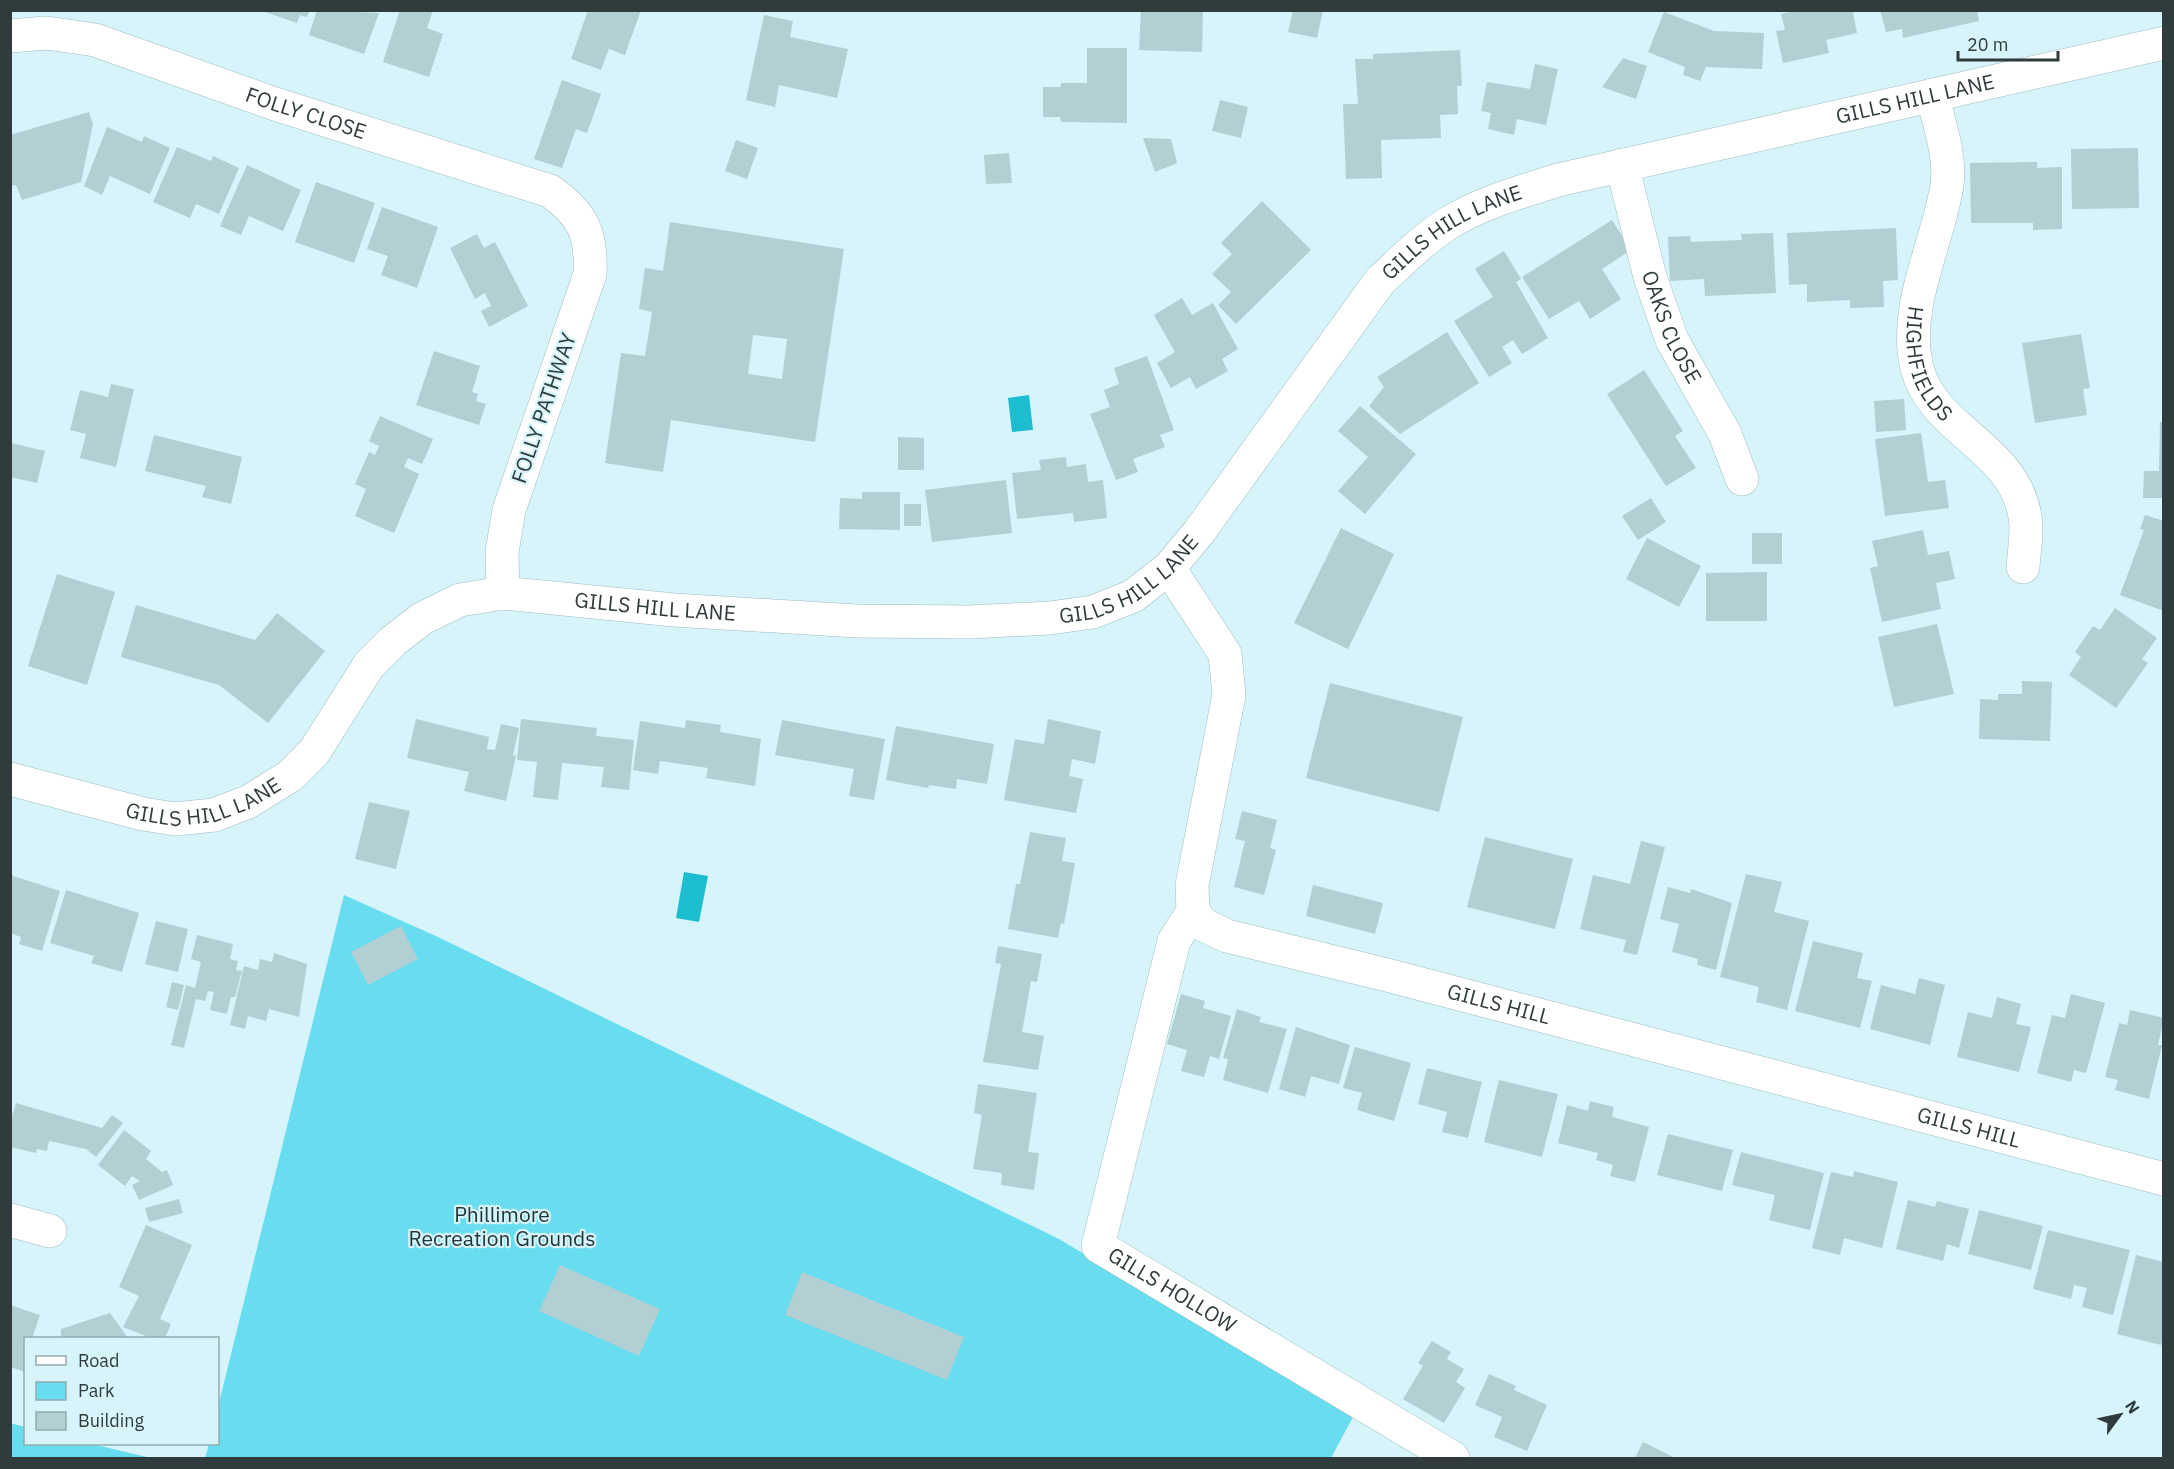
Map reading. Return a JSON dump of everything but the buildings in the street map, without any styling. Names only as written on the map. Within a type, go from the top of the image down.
[{"type":"street","name":"FOLLY CLOSE","points":[[11,31],[47,33],[95,40],[275,104],[550,191],[572,207],[583,226]]},
{"type":"street","name":"GILLS HILL LANE","points":[[10,779],[143,814],[175,819],[214,815],[248,802],[290,776],[314,752],[369,665],[393,641],[423,618],[460,600],[503,593],[674,610],[857,621],[970,622],[1050,618],[1093,612],[1132,596],[1169,568],[1206,522],[1380,281],[1414,248],[1448,223],[1506,196],[1622,165],[2163,43]]},
{"type":"street","name":"HIGHFIELDS","points":[[1932,95],[1944,144],[1947,183],[1918,300],[1914,331],[1917,369],[1932,399],[2002,465],[2016,488],[2026,517],[2023,567]]},
{"type":"street","name":"OAKS CLOSE","points":[[1622,165],[1650,277],[1672,340],[1725,434],[1742,479]]},
{"type":"street","name":"FOLLY PATHWAY","points":[[503,593],[502,552],[509,510],[590,274],[591,247],[583,226]]},
{"type":"street","points":[[1169,568],[1225,654],[1229,695],[1194,874],[1194,911]]},
{"type":"street","name":"GILLS HILL","points":[[1194,911],[1202,924],[1227,936],[1387,975],[2163,1179]]},
{"type":"street","name":"GILLS HOLLOW","points":[[1194,911],[1174,941],[1098,1246],[1453,1458]]},
{"type":"street","points":[[10,1220],[50,1231]]},
{"type":"green space","name":"Phillimore Recreation Grounds","points":[[344,895],[438,937],[1059,1239],[1354,1415],[1331,1458],[205,1458],[209,1445],[219,1445],[219,1403]]},
{"type":"green space","points":[[10,1423],[24,1427],[24,1445],[96,1445],[151,1458],[11,1458]]},
{"type":"shaded area","points":[[1029,395],[1033,430],[1012,432],[1008,398]]},
{"type":"shaded area","points":[[684,872],[708,876],[699,922],[676,918]]}]
